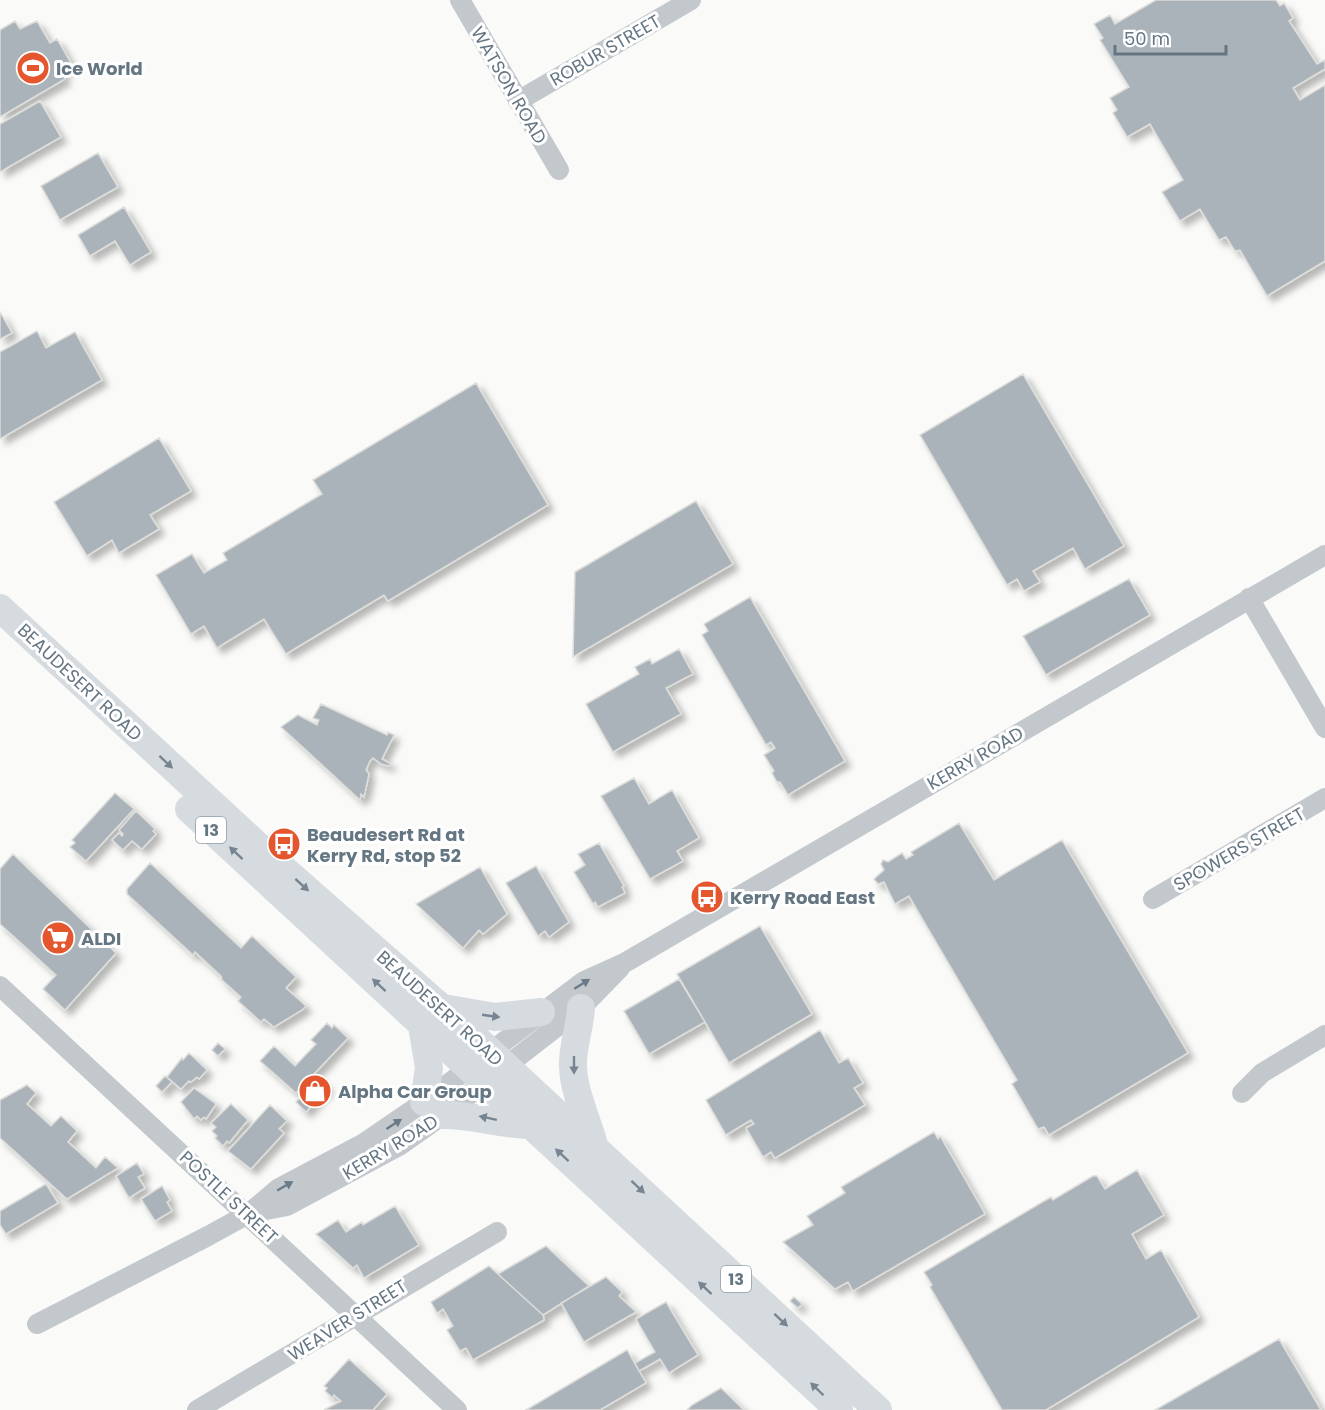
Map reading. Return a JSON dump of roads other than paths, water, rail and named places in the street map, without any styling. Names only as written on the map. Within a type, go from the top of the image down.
[{"type":"highway","name":"BEAUDESERT ROAD","points":[[0,608],[271,858],[431,1016]]},
{"type":"highway","name":"BEAUDESERT ROAD","points":[[0,635],[487,1068],[595,1148],[878,1410]]},
{"type":"highway","points":[[581,1008],[580,1027],[574,1050],[574,1077],[595,1148]]},
{"type":"highway","points":[[531,1125],[510,1125],[482,1117],[434,1109],[429,1068],[431,1016],[491,1017],[541,1012]]},
{"type":"highway","name":"BEAUDESERT ROAD","points":[[487,1068],[531,1125],[839,1410]]},
{"type":"street","name":"WATSON ROAD","points":[[460,0],[559,170]]},
{"type":"street","name":"ROBUR STREET","points":[[518,101],[661,8],[691,0]]},
{"type":"street","name":"KERRY ROAD","points":[[487,1068],[541,1012],[584,981],[626,962],[1325,555]]},
{"type":"street","points":[[1249,598],[1325,728]]},
{"type":"street","name":"SPOWERS STREET","points":[[1153,899],[1325,798]]},
{"type":"street","name":"KERRY ROAD","points":[[37,1323],[248,1214],[279,1188],[434,1109],[487,1068],[581,1008],[626,962]]},
{"type":"street","name":"POSTLE STREET","points":[[0,986],[248,1214],[353,1316],[457,1410]]},
{"type":"street","points":[[1242,1093],[1262,1073],[1325,1035]]},
{"type":"street","name":"WEAVER STREET","points":[[197,1410],[497,1232]]},
{"type":"place","name":"Ice World","points":[[33,68]]},
{"type":"place","name":"Beaudesert Rd at Kerry Rd, stop 52","points":[[284,844]]},
{"type":"place","name":"Kerry Road East","points":[[707,897]]},
{"type":"place","name":"ALDI","points":[[58,938]]},
{"type":"place","name":"Alpha Car Group","points":[[315,1091]]}]
